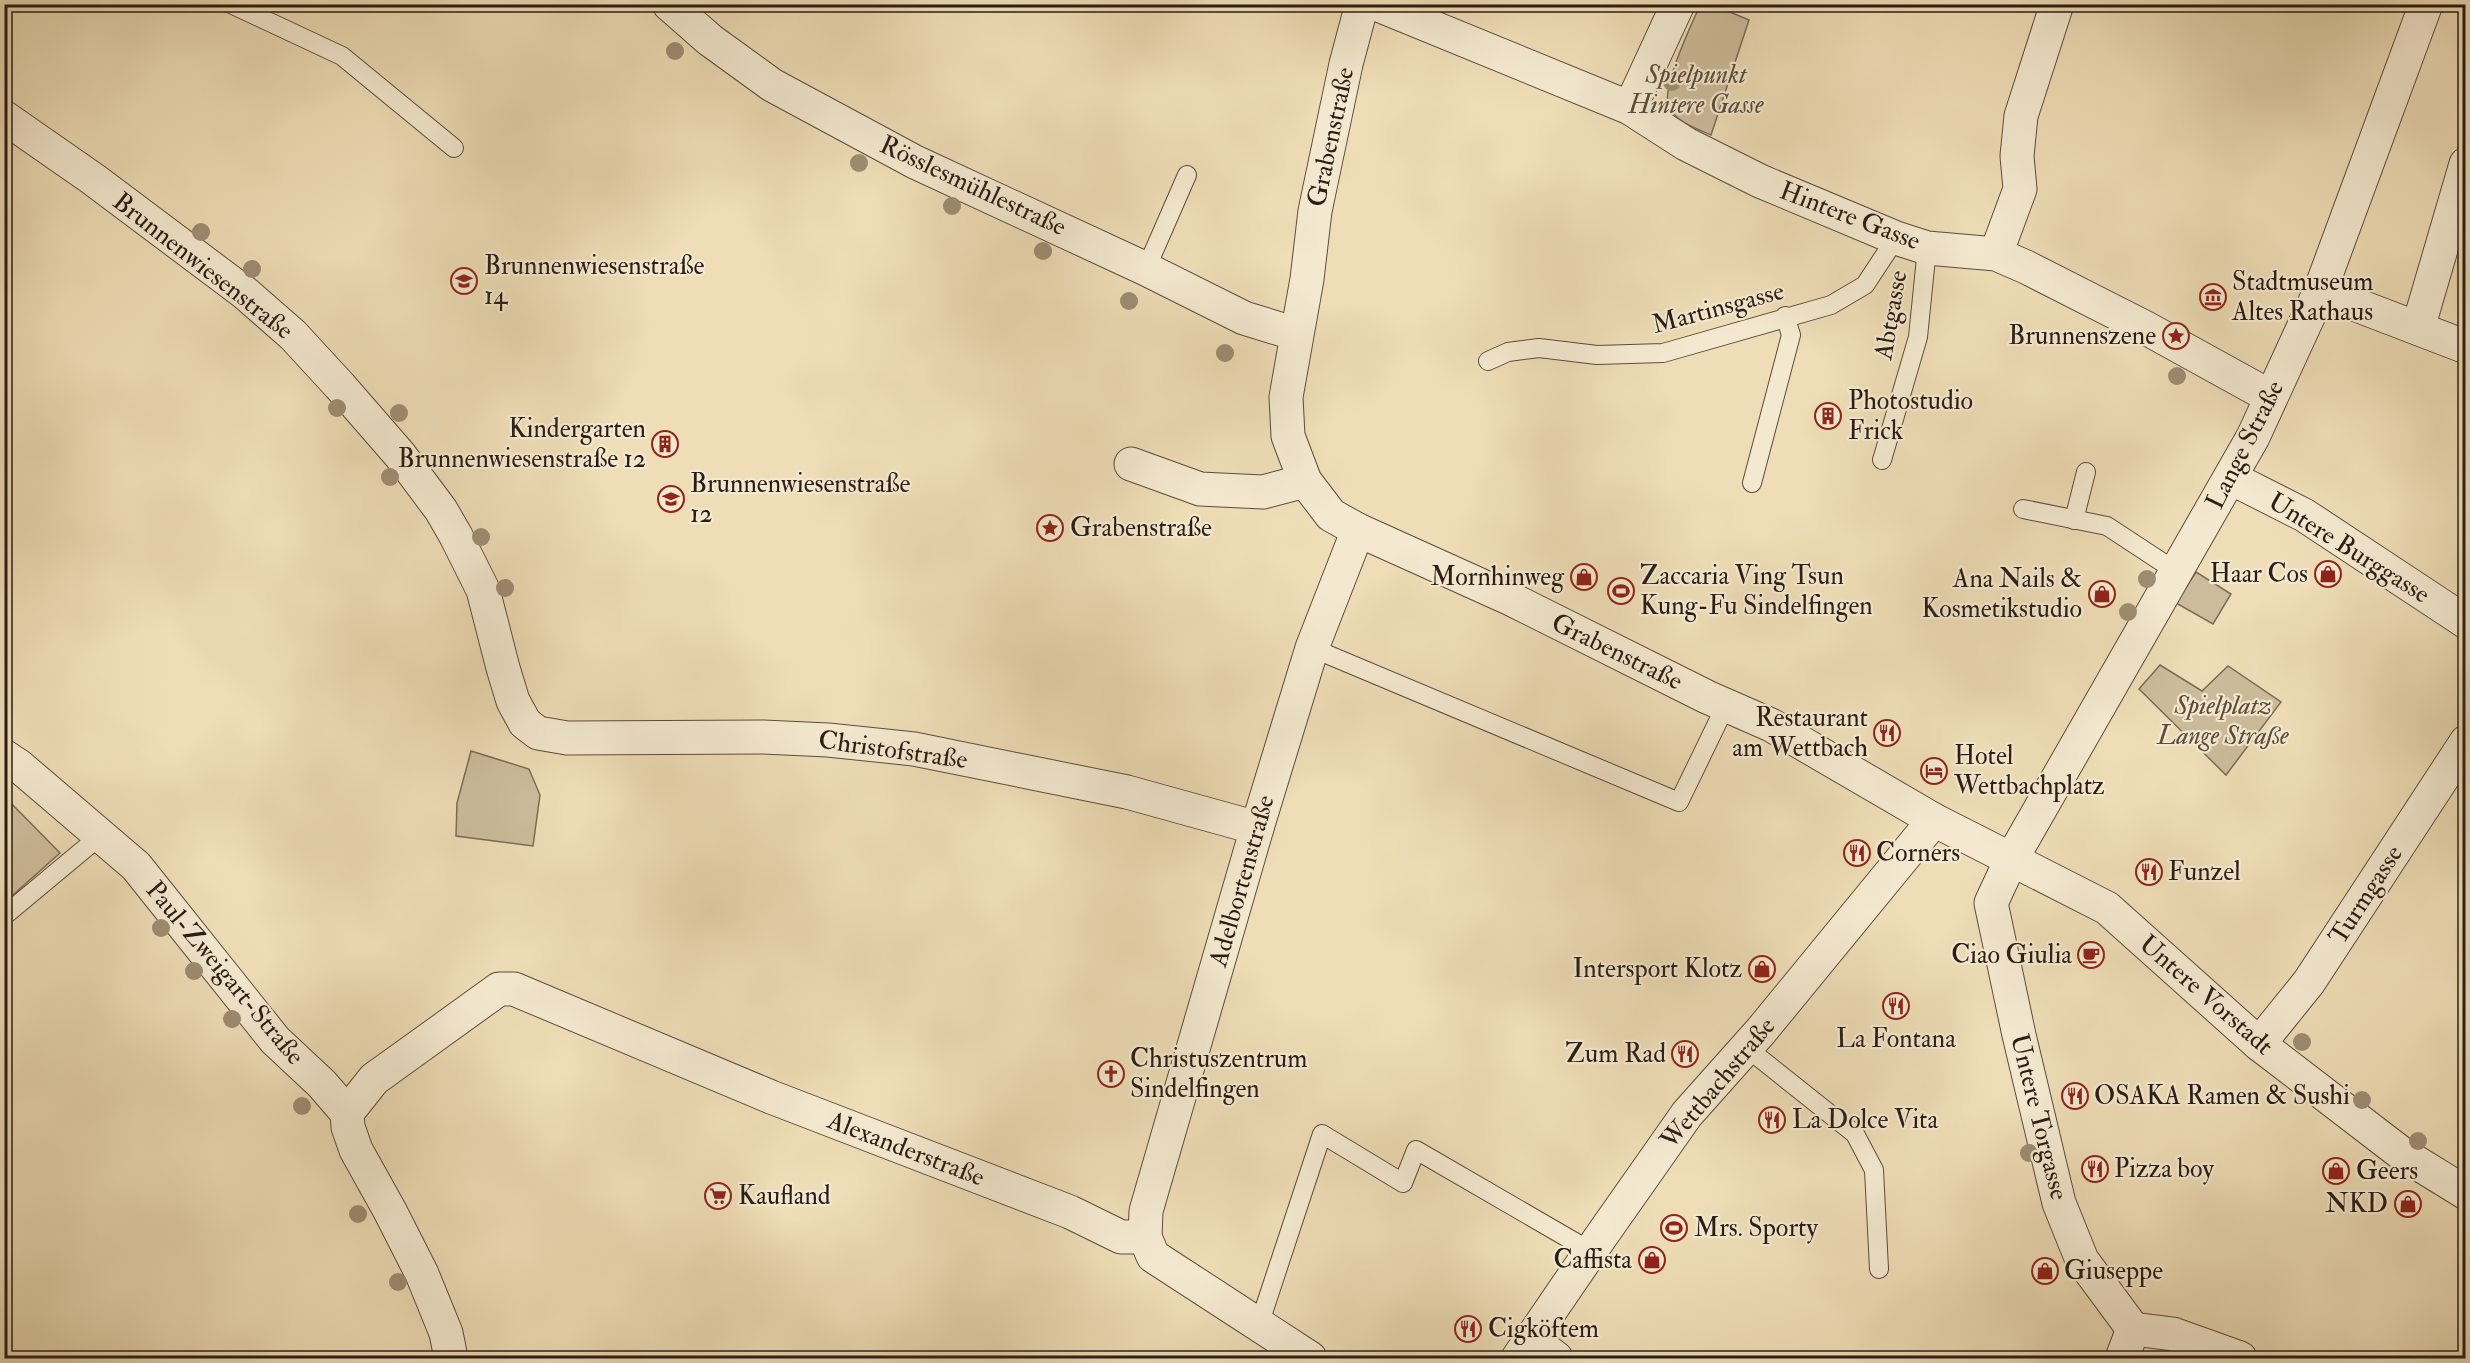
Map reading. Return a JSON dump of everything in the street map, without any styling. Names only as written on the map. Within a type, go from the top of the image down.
[{"type":"street","name":"Rösslesmühlestraße","points":[[669,4],[710,40],[772,85],[915,162],[1146,269],[1244,318],[1296,334]]},
{"type":"street","name":"Grabenstraße","points":[[1362,4],[1346,64],[1320,188],[1286,397],[1288,436],[1305,481],[1331,515],[1358,530],[1510,599],[1771,725],[1934,820]]},
{"type":"street","name":"Hintere Gasse","points":[[1376,4],[1630,108],[1686,144],[1760,181],[1896,238],[1927,248],[1996,254],[2026,267],[2146,328],[2271,397]]},
{"type":"street","points":[[1630,108],[1678,4]]},
{"type":"street","points":[[1996,254],[2020,189],[2017,156],[2021,116],[2057,4]]},
{"type":"street","name":"Lange Straße","points":[[2011,860],[2253,437],[2320,291],[2426,4]]},
{"type":"street","name":"Brunnenwiesenstraße","points":[[4,117],[93,179],[245,293],[293,335],[400,455],[441,510],[483,590],[513,700],[525,723]]},
{"type":"street","points":[[2418,328],[2466,164]]},
{"type":"street","points":[[2320,291],[2466,347]]},
{"type":"street","points":[[1131,464],[1200,489],[1263,492],[1305,481]]},
{"type":"street","name":"Untere Burggasse","points":[[2231,478],[2304,515],[2466,622]]},
{"type":"street","name":"Adelbortenstraße","points":[[1144,1237],[1146,1211],[1257,828],[1312,648],[1358,530]]},
{"type":"street","name":"Christofstraße","points":[[525,723],[538,733],[567,738],[763,737],[828,740],[914,749],[1127,792],[1257,828]]},
{"type":"street","name":"Turmgasse","points":[[2259,1044],[2309,982],[2466,742]]},
{"type":"street","name":"Paul-Zweigart-Straße","points":[[4,756],[19,766],[136,866],[275,1040],[322,1084],[347,1113],[348,1127],[356,1150],[422,1275],[446,1333],[451,1359]]},
{"type":"street","name":"Untere Vorstadt","points":[[1934,820],[2107,908],[2259,1044],[2401,1153],[2466,1193]]},
{"type":"street","name":"Wettbachstraße","points":[[1535,1352],[1592,1252],[1687,1114],[1754,1039],[1934,820]]},
{"type":"street","name":"Untere Torgasse","points":[[2011,860],[1990,903],[2059,1203],[2082,1260],[2127,1344]]},
{"type":"street","name":"Alexanderstraße","points":[[347,1113],[374,1080],[499,989],[514,989],[771,1097],[1070,1212],[1121,1237],[1144,1237]]},
{"type":"street","points":[[1144,1237],[1153,1256],[1310,1359]]},
{"type":"street","points":[[2127,1344],[2173,1334],[2240,1359]]},
{"type":"lane","points":[[231,4],[342,56],[454,148]]},
{"type":"lane","points":[[1146,269],[1187,175]]},
{"type":"lane","name":"Martinsgasse","points":[[1488,361],[1508,352],[1539,348],[1597,355],[1663,353],[1785,316],[1831,305],[1864,285],[1896,238]]},
{"type":"lane","name":"Abtgasse","points":[[1882,460],[1918,337],[1927,248]]},
{"type":"lane","points":[[1752,483],[1791,335],[1785,316]]},
{"type":"lane","points":[[2074,520],[2086,472]]},
{"type":"lane","points":[[2023,509],[2107,526],[2177,572]]},
{"type":"lane","points":[[1312,648],[1679,802],[1726,705]]},
{"type":"lane","points":[[4,916],[100,836]]},
{"type":"lane","points":[[1754,1039],[1855,1134],[1874,1170],[1879,1269]]},
{"type":"lane","points":[[1259,1325],[1322,1134],[1403,1183],[1416,1150],[1592,1252]]},
{"type":"green space","name":"Spielpunkt Hintere Gasse","points":[[1700,5],[1713,5],[1749,20],[1711,135],[1687,124],[1672,113],[1667,98],[1678,56]]},
{"type":"green space","name":"Spielplatz Lange Straße","points":[[2196,572],[2231,594],[2213,624],[2176,603]]},
{"type":"green space","name":"Spielplatz Lange Straße","points":[[2160,665],[2202,691],[2228,666],[2281,702],[2226,775],[2139,689]]},
{"type":"green space","points":[[471,751],[529,769],[540,795],[533,846],[456,836],[457,803]]},
{"type":"green space","points":[[5,797],[60,853],[4,902]]},
{"type":"place","name":"Brunnenwiesenstraße 14","points":[[464,281]]},
{"type":"place","name":"Stadtmuseum Altes Rathaus","points":[[2213,297]]},
{"type":"place","name":"Brunnenszene","points":[[2176,336]]},
{"type":"place","name":"Photostudio Frick","points":[[1828,416]]},
{"type":"place","name":"Kindergarten Brunnenwiesenstraße 12","points":[[665,444]]},
{"type":"place","name":"Brunnenwiesenstraße 12","points":[[671,499]]},
{"type":"place","name":"Grabenstraße","points":[[1050,528]]},
{"type":"place","name":"Haar Cos","points":[[2328,574]]},
{"type":"place","name":"Mornhinweg","points":[[1584,577]]},
{"type":"place","name":"Zaccaria Ving Tsun Kung-Fu Sindelfingen","points":[[1621,591]]},
{"type":"place","name":"Ana Nails & Kosmetikstudio","points":[[2102,594]]},
{"type":"place","name":"Restaurant am Wettbach","points":[[1887,733]]},
{"type":"place","name":"Hotel Wettbachplatz","points":[[1934,771]]},
{"type":"place","name":"Corners","points":[[1857,853]]},
{"type":"place","name":"Funzel","points":[[2149,872]]},
{"type":"place","name":"Ciao Giulia","points":[[2091,955]]},
{"type":"place","name":"Intersport Klotz","points":[[1762,969]]},
{"type":"place","name":"La Fontana","points":[[1896,1006]]},
{"type":"place","name":"Zum Rad","points":[[1685,1054]]},
{"type":"place","name":"Christuszentrum Sindelfingen","points":[[1111,1074]]},
{"type":"place","name":"OSAKA Ramen & Sushi","points":[[2075,1096]]},
{"type":"place","name":"La Dolce Vita","points":[[1772,1120]]},
{"type":"place","name":"Pizza boy","points":[[2095,1169]]},
{"type":"place","name":"Geers","points":[[2336,1171]]},
{"type":"place","name":"Kaufland","points":[[718,1196]]},
{"type":"place","name":"NKD","points":[[2408,1204]]},
{"type":"place","name":"Mrs. Sporty","points":[[1674,1228]]},
{"type":"place","name":"Caffista","points":[[1652,1260]]},
{"type":"place","name":"Giuseppe","points":[[2045,1271]]},
{"type":"place","name":"Cigköftem","points":[[1468,1329]]}]
